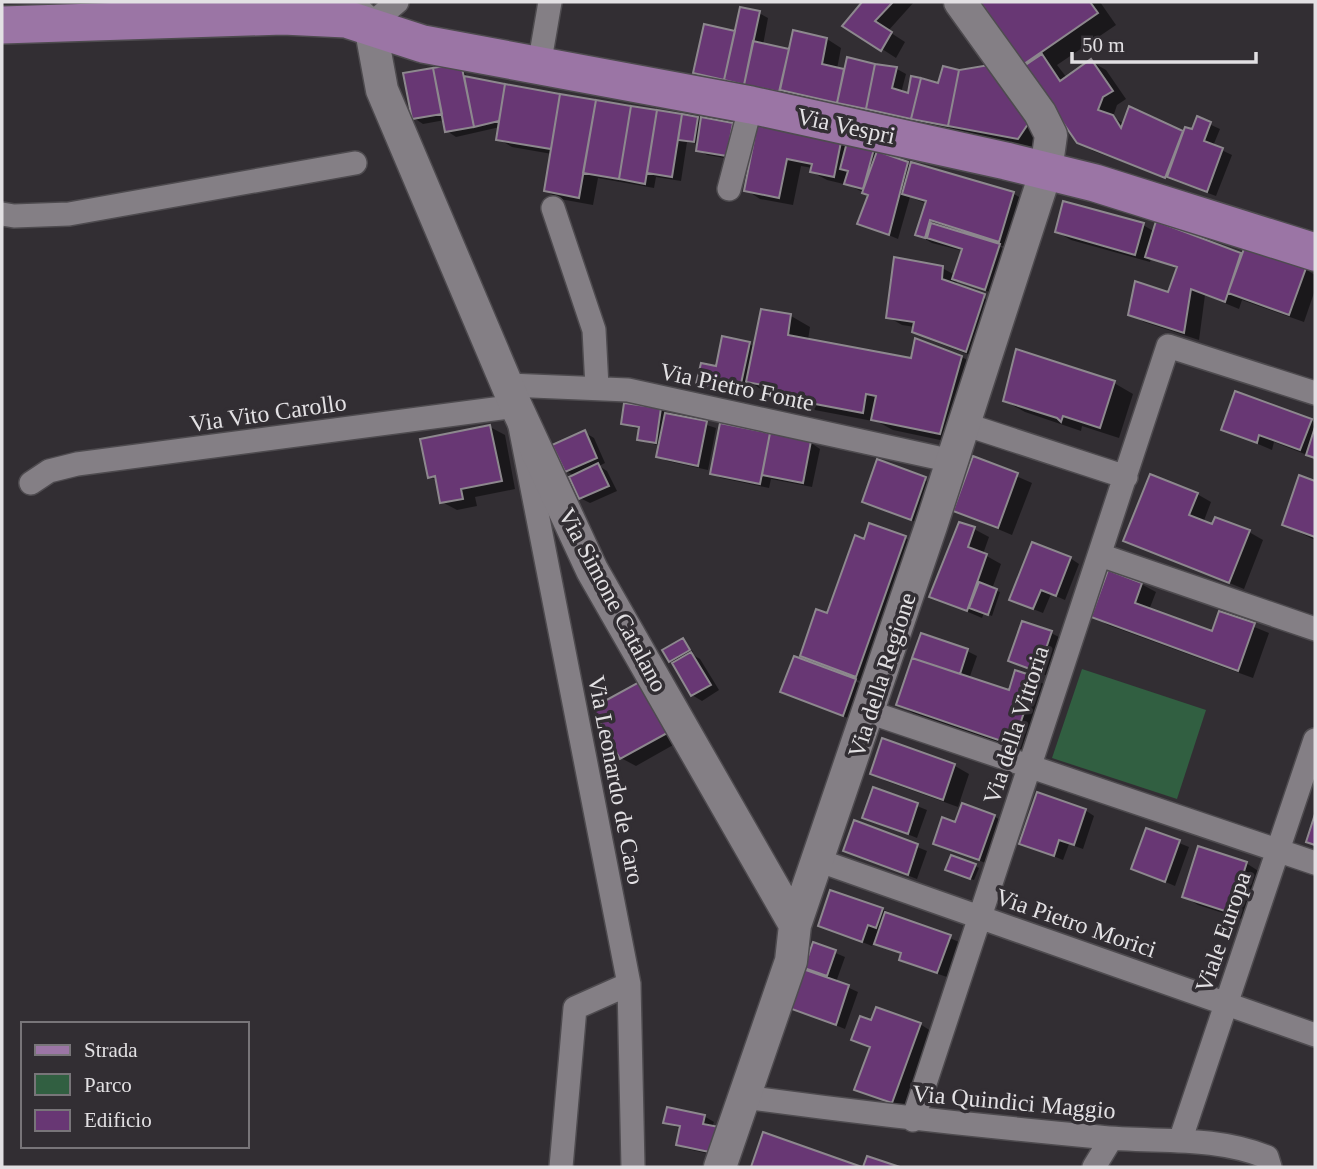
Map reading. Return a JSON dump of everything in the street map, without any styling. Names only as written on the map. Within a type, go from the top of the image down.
[{"type":"main road","name":"Via della Regione","points":[[795,925],[820,861],[1046,171],[1051,135],[1040,113],[960,2]]},
{"type":"main road","name":"Via Vespri","points":[[2,25],[315,9],[371,9],[423,44],[751,105],[1046,171],[1095,183],[1315,252]]},
{"type":"main road","name":"Via Simone Catalano","points":[[371,9],[382,90],[512,395],[593,570],[795,925]]},
{"type":"main road","points":[[720,1167],[791,961],[795,925]]},
{"type":"street","points":[[539,66],[550,2]]},
{"type":"street","points":[[729,189],[751,105]]},
{"type":"street","points":[[2,214],[69,214],[355,163]]},
{"type":"street","points":[[553,208],[594,330],[597,387]]},
{"type":"street","name":"Via della Vittoria","points":[[913,1120],[1168,346],[1315,393]]},
{"type":"street","name":"Via Pietro Fonte","points":[[512,395],[597,387],[628,390],[952,461]]},
{"type":"street","name":"Via Vito Carollo","points":[[31,483],[49,471],[77,464],[512,395]]},
{"type":"street","name":"Via Leonardo de Caro","points":[[512,395],[629,984],[633,1167]]},
{"type":"street","points":[[964,424],[1126,477]]},
{"type":"street","points":[[1100,555],[1315,629]]},
{"type":"street","points":[[869,712],[1315,863]]},
{"type":"street","name":"Viale Europa","points":[[1180,1141],[1315,740]]},
{"type":"street","name":"Via Pietro Morici","points":[[820,861],[1315,1035]]},
{"type":"street","points":[[561,1167],[575,1008],[629,984]]},
{"type":"street","name":"Via Quindici Maggio","points":[[745,1097],[913,1120],[1111,1139],[1180,1141],[1244,1148],[1267,1157],[1270,1167]]},
{"type":"street","points":[[1094,1167],[1111,1139]]},
{"type":"green space","points":[[1082,669],[1206,710],[1177,799],[1052,758]]},
{"type":"building","points":[[862,2],[893,2],[875,21],[892,32],[881,51],[842,26]]},
{"type":"building","points":[[980,2],[1090,2],[1098,13],[1024,64]]},
{"type":"building","points":[[740,7],[760,11],[744,85],[724,80]]},
{"type":"building","points":[[704,24],[735,31],[724,80],[693,73]]},
{"type":"building","points":[[793,30],[827,38],[822,64],[844,69],[837,103],[780,90]]},
{"type":"building","points":[[753,41],[789,49],[779,92],[744,85]]},
{"type":"building","points":[[1042,54],[1060,81],[1091,59],[1113,91],[1103,97],[1098,110],[1113,115],[1121,128],[1129,106],[1183,131],[1165,178],[1077,143],[1024,66]]},
{"type":"building","points":[[847,57],[875,64],[866,109],[837,103]]},
{"type":"building","points":[[875,64],[897,67],[892,88],[908,93],[911,76],[921,78],[911,119],[866,109]]},
{"type":"building","points":[[449,65],[462,68],[474,127],[445,132],[433,68]]},
{"type":"building","points":[[989,65],[1028,124],[1018,139],[948,126],[959,70]]},
{"type":"building","points":[[943,66],[959,70],[948,126],[911,119],[921,78],[938,83]]},
{"type":"building","points":[[433,68],[442,114],[412,119],[403,73]]},
{"type":"building","points":[[464,76],[505,84],[499,121],[474,127]]},
{"type":"building","points":[[505,84],[560,94],[551,149],[496,140]]},
{"type":"building","points":[[560,94],[596,100],[579,198],[544,191]]},
{"type":"building","points":[[596,100],[631,106],[619,179],[583,173]]},
{"type":"building","points":[[631,106],[657,110],[645,184],[619,179]]},
{"type":"building","points":[[657,110],[682,114],[672,177],[647,173]]},
{"type":"building","points":[[682,114],[698,117],[694,142],[678,140]]},
{"type":"building","points":[[1197,116],[1211,122],[1204,141],[1223,148],[1207,192],[1167,177],[1185,127],[1192,129]]},
{"type":"building","points":[[701,117],[733,123],[727,156],[696,151]]},
{"type":"building","points":[[757,125],[841,142],[834,177],[810,172],[812,164],[787,159],[779,198],[744,191]]},
{"type":"building","points":[[847,142],[874,149],[863,189],[844,184],[848,171],[840,169]]},
{"type":"building","points":[[877,151],[908,162],[889,235],[857,224],[868,195],[862,193]]},
{"type":"building","points":[[911,162],[1014,192],[999,242],[930,220],[925,238],[915,235],[926,201],[902,194]]},
{"type":"building","points":[[1063,201],[1144,223],[1135,255],[1055,232]]},
{"type":"building","points":[[1156,221],[1241,253],[1225,302],[1191,289],[1184,333],[1128,315],[1135,281],[1168,292],[1177,267],[1145,257]]},
{"type":"building","points":[[931,223],[1000,244],[985,290],[952,279],[962,249],[927,238]]},
{"type":"building","points":[[1245,246],[1306,268],[1289,315],[1228,293]]},
{"type":"building","points":[[894,257],[943,266],[942,279],[985,294],[966,352],[912,332],[914,322],[886,318]]},
{"type":"building","points":[[761,309],[791,314],[788,335],[911,358],[915,338],[962,356],[940,434],[871,420],[876,396],[866,394],[863,413],[762,394],[763,385],[746,382]]},
{"type":"building","points":[[722,336],[750,342],[739,393],[696,384],[701,363],[716,366]]},
{"type":"building","points":[[1016,349],[1115,381],[1100,428],[1063,416],[1061,422],[1057,418],[1003,401]]},
{"type":"building","points":[[1235,391],[1312,419],[1300,450],[1259,435],[1257,443],[1221,430]]},
{"type":"building","points":[[624,403],[661,408],[656,443],[637,440],[639,427],[621,424]]},
{"type":"building","points":[[665,413],[707,421],[698,466],[656,457]]},
{"type":"building","points":[[720,423],[770,433],[760,484],[710,474]]},
{"type":"building","points":[[490,425],[502,481],[461,489],[463,499],[440,503],[435,476],[428,478],[420,439]]},
{"type":"building","points":[[1315,427],[1315,458],[1306,455]]},
{"type":"building","points":[[585,430],[597,458],[565,472],[552,445]]},
{"type":"building","points":[[770,433],[811,441],[803,483],[762,475]]},
{"type":"building","points":[[973,456],[1018,473],[998,528],[953,511]]},
{"type":"building","points":[[877,459],[926,477],[911,520],[862,502]]},
{"type":"building","points":[[598,463],[609,486],[579,499],[569,477]]},
{"type":"building","points":[[1150,474],[1198,493],[1189,515],[1212,524],[1215,517],[1250,530],[1229,583],[1123,541]]},
{"type":"building","points":[[1299,475],[1315,481],[1315,537],[1282,525]]},
{"type":"building","points":[[959,522],[975,527],[968,547],[987,554],[967,611],[929,597]]},
{"type":"building","points":[[869,523],[906,536],[856,677],[800,656],[816,609],[827,613],[855,535],[864,539]]},
{"type":"building","points":[[1032,542],[1071,557],[1056,596],[1041,590],[1033,609],[1009,600]]},
{"type":"building","points":[[1108,570],[1142,583],[1135,603],[1212,631],[1219,611],[1255,623],[1238,671],[1091,617]]},
{"type":"building","points":[[979,582],[997,589],[988,615],[969,608]]},
{"type":"building","points":[[1022,621],[1052,631],[1038,672],[1008,661]]},
{"type":"building","points":[[921,633],[968,649],[960,674],[912,658]]},
{"type":"building","points":[[683,638],[690,650],[669,662],[662,650]]},
{"type":"building","points":[[691,652],[711,685],[691,696],[672,663]]},
{"type":"building","points":[[794,656],[856,679],[843,716],[780,692]]},
{"type":"building","points":[[912,658],[1009,690],[1015,670],[1036,677],[1013,745],[896,705]]},
{"type":"building","points":[[641,681],[669,732],[620,759],[592,708]]},
{"type":"building","points":[[882,738],[955,764],[943,800],[870,774]]},
{"type":"building","points":[[873,787],[918,803],[908,834],[862,818]]},
{"type":"building","points":[[1037,792],[1086,809],[1074,845],[1059,840],[1054,856],[1019,844]]},
{"type":"building","points":[[962,803],[995,815],[979,860],[933,844],[942,817],[955,822]]},
{"type":"building","points":[[1315,814],[1315,845],[1306,842]]},
{"type":"building","points":[[854,820],[918,844],[908,875],[843,851]]},
{"type":"building","points":[[1146,828],[1180,840],[1165,882],[1131,869]]},
{"type":"building","points":[[1198,846],[1247,862],[1231,913],[1182,897]]},
{"type":"building","points":[[951,855],[976,864],[970,879],[945,870]]},
{"type":"building","points":[[830,890],[883,908],[876,928],[868,925],[862,942],[818,926]]},
{"type":"building","points":[[885,912],[951,935],[937,973],[899,960],[901,953],[874,944]]},
{"type":"building","points":[[813,942],[836,950],[827,976],[804,968]]},
{"type":"building","points":[[803,969],[849,985],[836,1025],[789,1008]]},
{"type":"building","points":[[876,1007],[921,1023],[892,1103],[854,1090],[870,1047],[851,1040],[860,1016],[871,1020]]},
{"type":"building","points":[[667,1107],[705,1115],[703,1124],[719,1127],[714,1153],[676,1145],[680,1126],[663,1123]]},
{"type":"building","points":[[763,1132],[862,1167],[751,1167]]},
{"type":"building","points":[[867,1156],[900,1167],[863,1167]]}]
